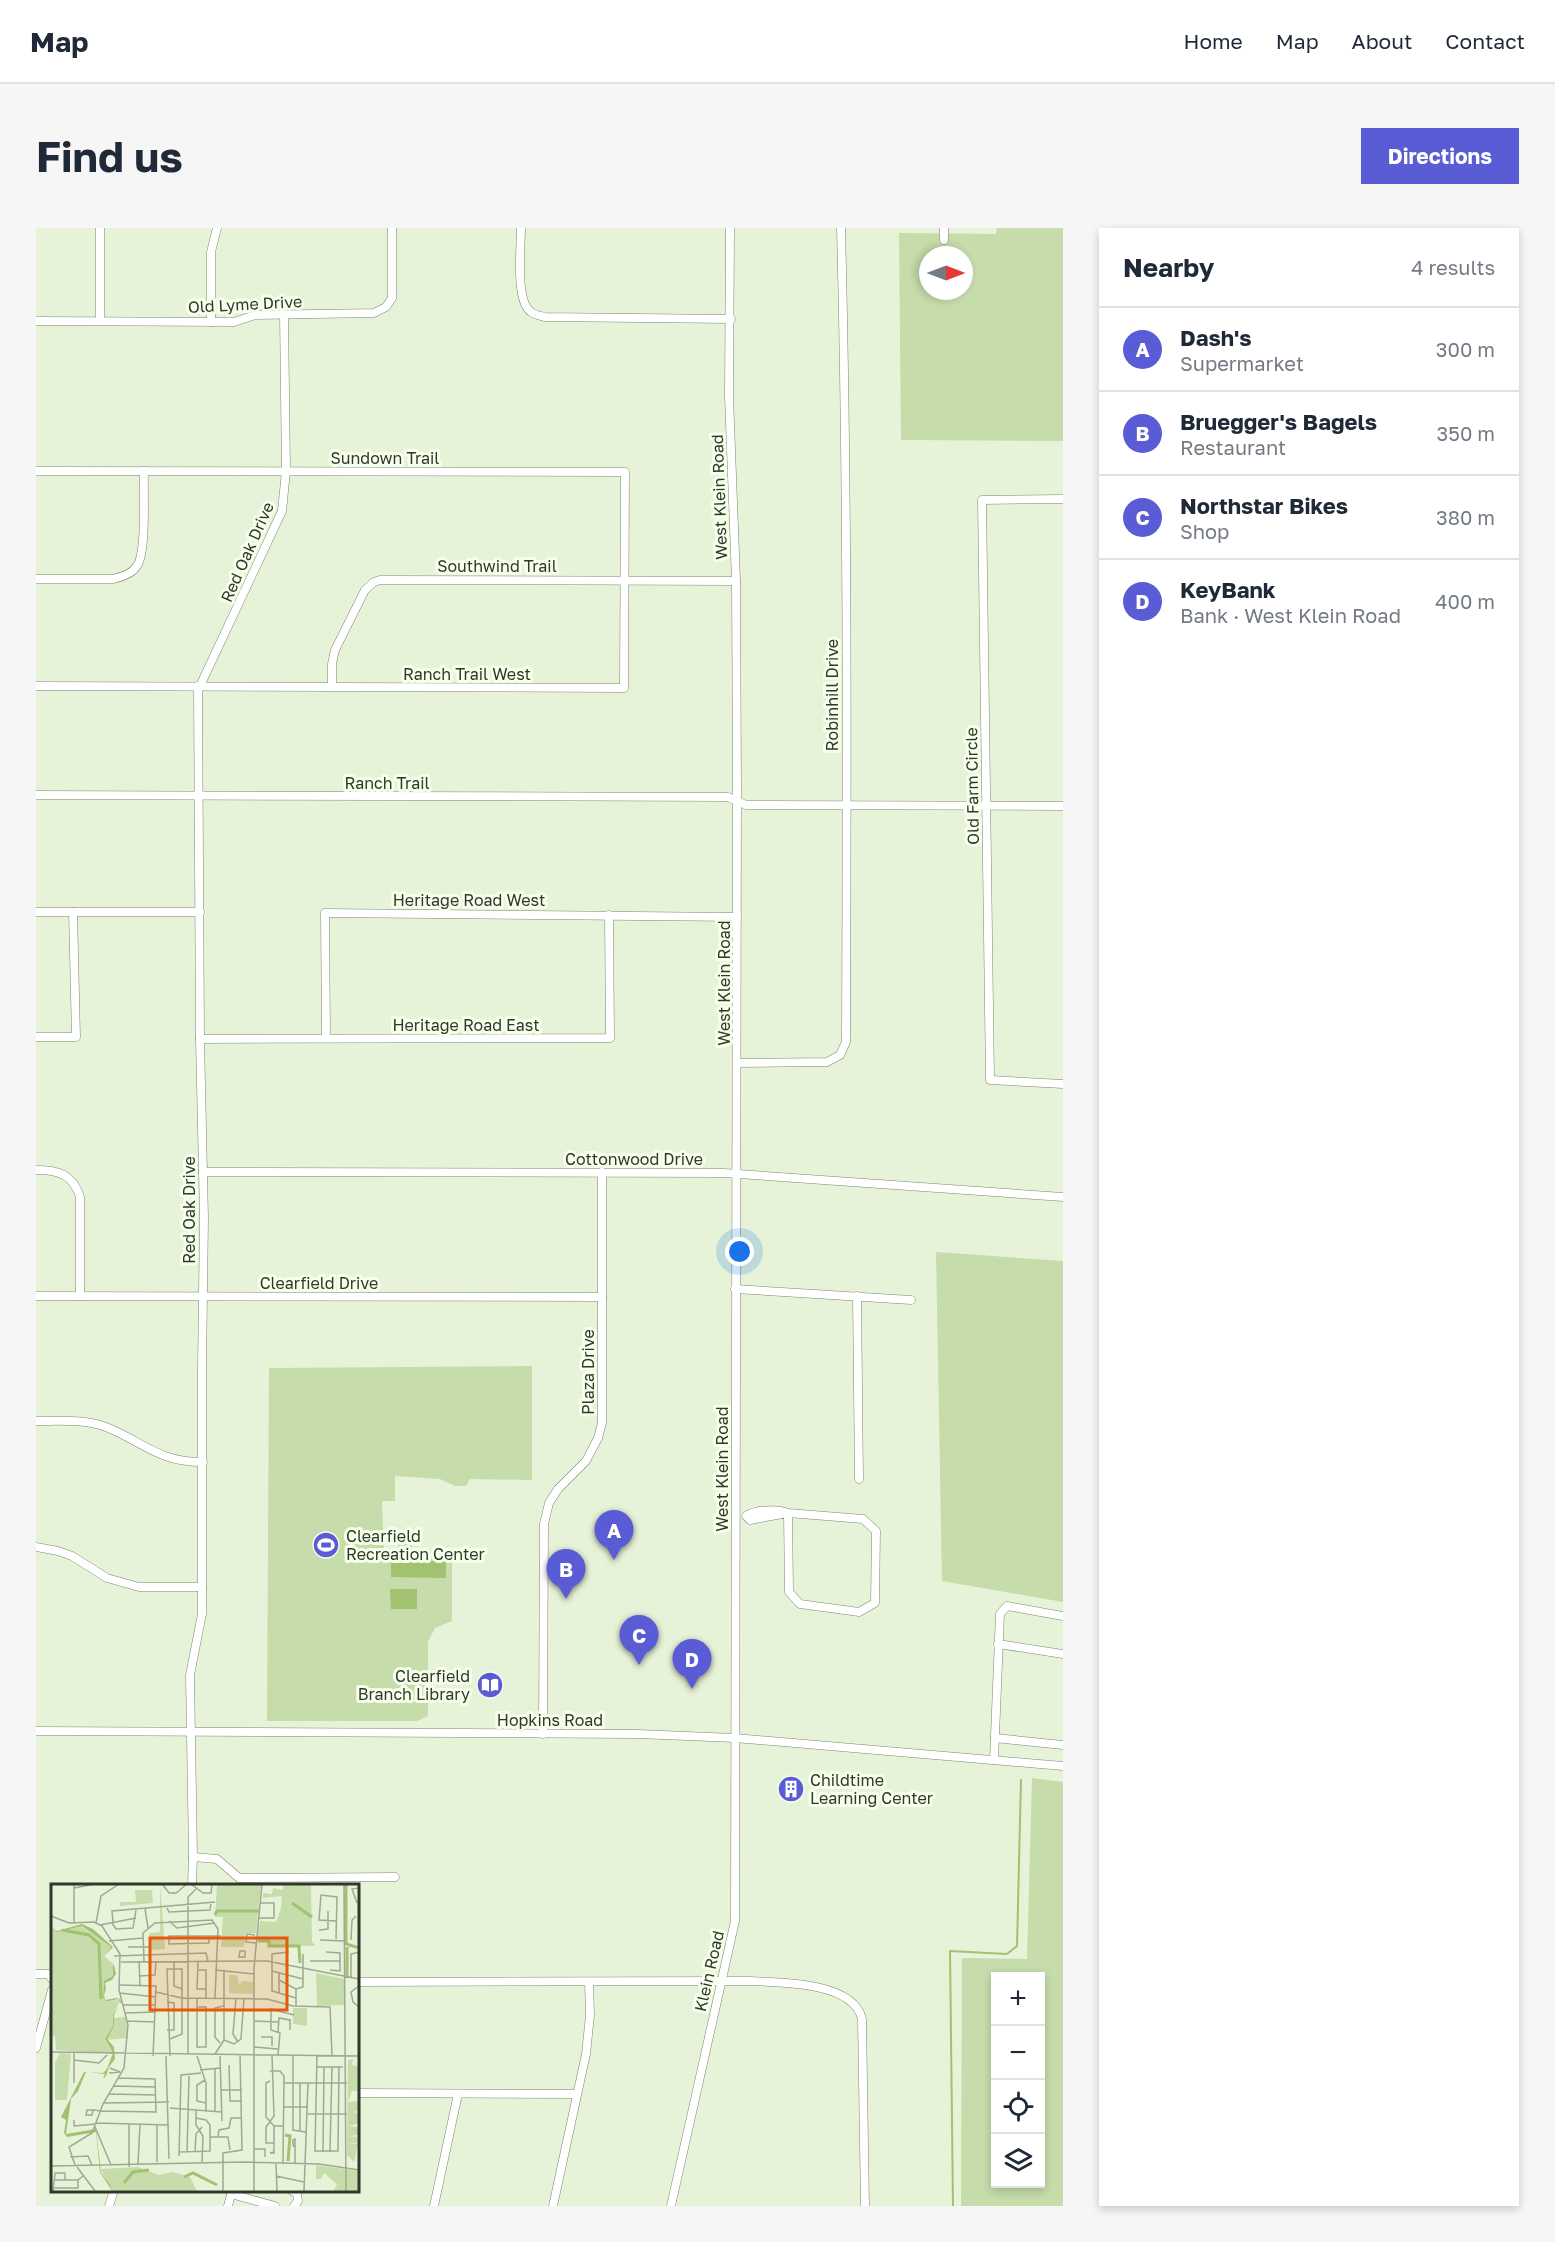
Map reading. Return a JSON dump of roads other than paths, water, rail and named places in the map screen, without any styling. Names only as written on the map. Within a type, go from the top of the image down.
[{"type":"street","points":[[100,228],[100,320]]},
{"type":"street","points":[[211,322],[211,252],[217,228]]},
{"type":"street","name":"Old Lyme Drive","points":[[36,321],[234,322],[255,315],[374,313],[390,303],[392,228]]},
{"type":"street","points":[[521,228],[522,297],[526,308],[532,313],[545,317],[730,319]]},
{"type":"street","name":"West Klein Road","points":[[730,228],[729,396],[736,581],[737,802],[735,1738]]},
{"type":"street","name":"Robinhill Drive","points":[[737,1063],[828,1062],[843,1049],[846,1042],[844,405],[841,228]]},
{"type":"street","points":[[944,228],[944,240]]},
{"type":"street","name":"Red Oak Drive","points":[[192,1884],[190,1676],[202,1614],[203,1172],[200,1039],[199,686],[276,527],[285,499],[284,314]]},
{"type":"street","name":"Sundown Trail","points":[[36,471],[625,472],[625,580]]},
{"type":"street","points":[[36,579],[113,579],[134,570],[141,557],[144,471]]},
{"type":"street","name":"Old Farm Circle","points":[[1063,499],[982,500],[990,1080],[1063,1084]]},
{"type":"street","name":"Southwind Trail","points":[[332,687],[332,664],[335,650],[365,590],[374,582],[389,579],[736,581]]},
{"type":"street","name":"Ranch Trail West","points":[[36,686],[624,688],[625,580]]},
{"type":"street","name":"Ranch Trail","points":[[36,795],[728,797],[746,804],[1063,806]]},
{"type":"street","points":[[36,912],[200,912]]},
{"type":"street","points":[[36,1037],[76,1037],[73,912]]},
{"type":"street","name":"Heritage Road West","points":[[326,1038],[325,913],[737,917]]},
{"type":"street","name":"Heritage Road East","points":[[200,1039],[610,1038],[609,915]]},
{"type":"street","points":[[36,1170],[55,1170],[69,1177],[80,1197],[80,1296]]},
{"type":"street","name":"Cottonwood Drive","points":[[203,1172],[602,1172],[737,1175],[1063,1197]]},
{"type":"street","name":"Plaza Drive","points":[[543,1734],[544,1524],[549,1503],[558,1489],[586,1461],[598,1438],[602,1423],[602,1172]]},
{"type":"street","points":[[735,1289],[911,1300]]},
{"type":"street","name":"Clearfield Drive","points":[[36,1296],[602,1297]]},
{"type":"street","points":[[857,1296],[859,1479]]},
{"type":"street","points":[[36,1421],[93,1423],[165,1457],[183,1462],[202,1462]]},
{"type":"street","points":[[736,1516],[782,1511],[863,1519],[876,1531],[875,1603],[859,1612],[800,1604],[789,1592],[788,1513]]},
{"type":"street","points":[[36,1547],[65,1554],[107,1578],[139,1587],[202,1587]]},
{"type":"street","points":[[994,1760],[999,1614],[1007,1606],[1063,1616]]},
{"type":"street","points":[[998,1644],[1063,1654]]},
{"type":"street","name":"Hopkins Road","points":[[36,1731],[638,1734],[735,1738],[1063,1766]]},
{"type":"street","points":[[995,1737],[1063,1745]]},
{"type":"street","name":"Klein Road","points":[[671,2206],[735,1921],[735,1738]]},
{"type":"street","points":[[193,1857],[217,1859],[239,1878],[395,1877]]},
{"type":"street","points":[[36,1974],[48,1974],[51,1978]]},
{"type":"street","points":[[358,1982],[764,1981],[809,1986],[838,1993],[849,1998],[858,2007],[862,2019],[865,2206]]},
{"type":"street","points":[[553,2206],[589,2036],[589,1982]]},
{"type":"street","points":[[36,2048],[51,1994]]},
{"type":"street","points":[[358,2093],[577,2094]]},
{"type":"street","points":[[434,2206],[458,2094]]},
{"type":"street","points":[[109,2206],[114,2191]]},
{"type":"street","points":[[292,2191],[297,2194],[298,2201],[294,2206]]},
{"type":"street","points":[[228,2206],[232,2192],[275,2206]]},
{"type":"waterway","points":[[953,2206],[950,1951],[1007,1954],[1017,1946],[1021,1780]]},
{"type":"place","name":"Clearfield Recreation Center","points":[[326,1545]]},
{"type":"place","name":"Dash's","points":[[614,1560]]},
{"type":"place","name":"Bruegger's Bagels","points":[[566,1599]]},
{"type":"place","name":"Northstar Bikes","points":[[639,1665]]},
{"type":"place","name":"Clearfield Branch Library","points":[[490,1685]]},
{"type":"place","name":"KeyBank","points":[[692,1689]]},
{"type":"place","name":"Childtime Learning Center","points":[[791,1789]]}]
